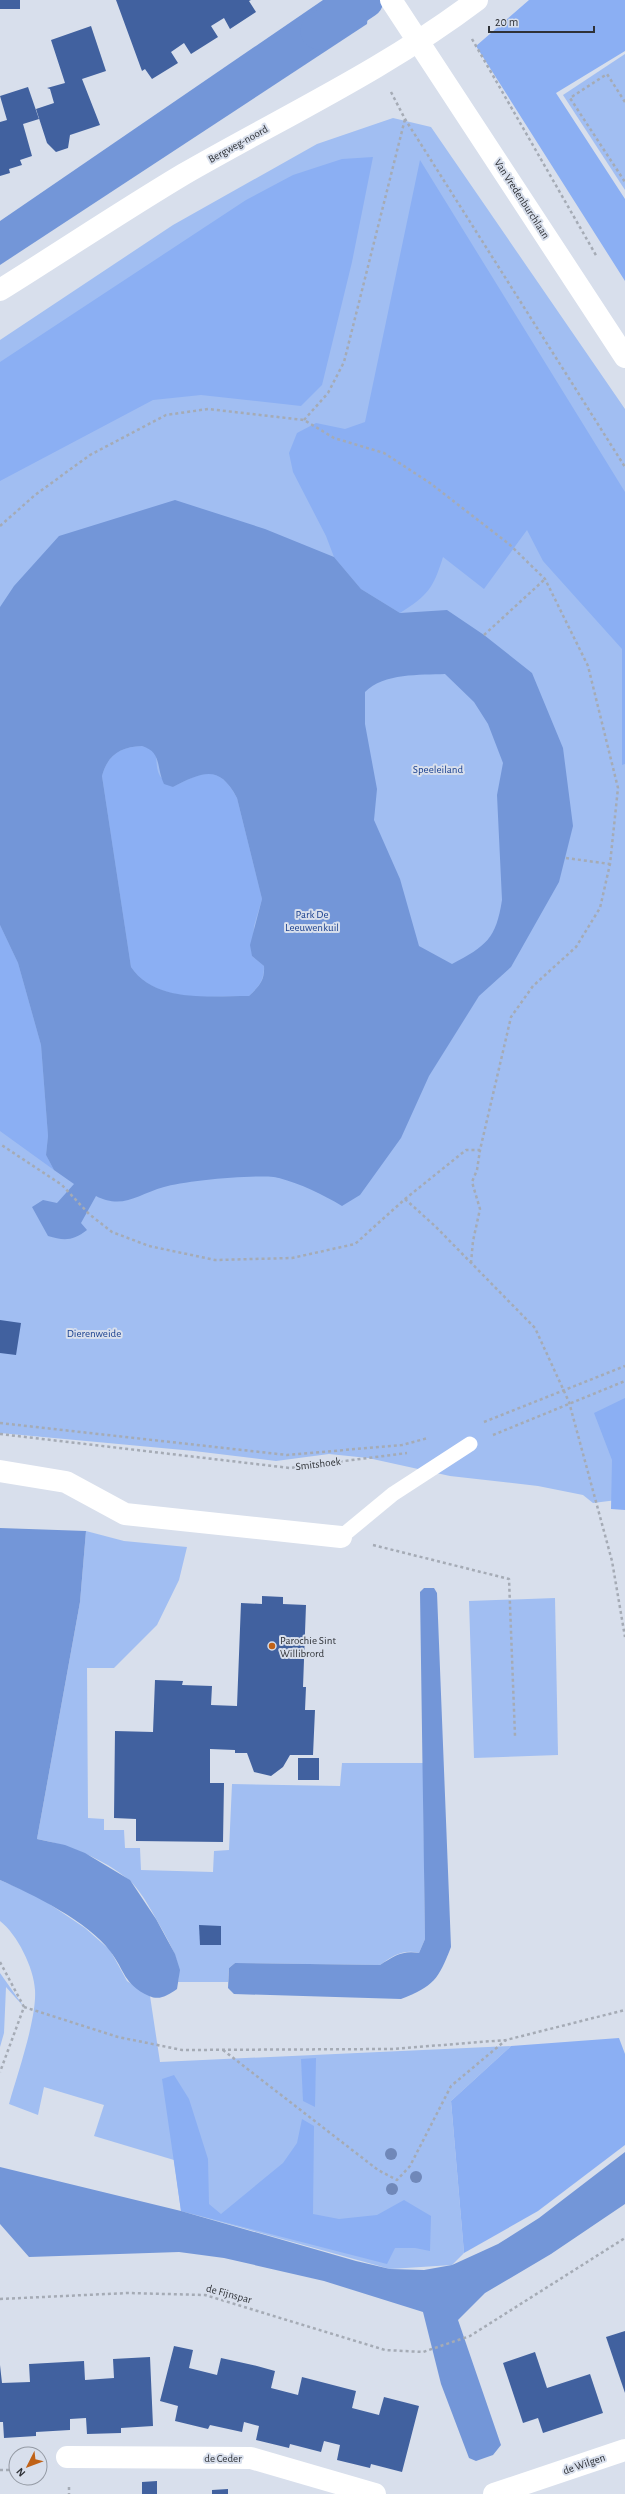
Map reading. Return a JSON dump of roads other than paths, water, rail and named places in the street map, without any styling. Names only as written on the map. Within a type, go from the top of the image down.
[{"type":"street","name":"Bergweg-noord","points":[[0,290],[183,175],[419,42],[477,0]]},
{"type":"street","name":"Van Vredenburchlaan","points":[[396,7],[625,357]]},
{"type":"street","points":[[0,1471],[66,1482],[125,1514],[341,1537]]},
{"type":"street","name":"de Wilgen","points":[[494,2494],[545,2486],[625,2450]]},
{"type":"street","name":"de Ceder","points":[[67,2457],[251,2458],[374,2494]]},
{"type":"lane","points":[[341,1537],[393,1494],[470,1444]]},
{"type":"waterway","points":[[319,31],[365,0]]},
{"type":"place","name":"Parochie Sint Willibrord","points":[[272,1646]]},
{"type":"park label","name":"Speeleiland","points":[[438,769]]},
{"type":"park label","name":"Park De Leeuwenkuil","points":[[312,920]]},
{"type":"park label","name":"Dierenweide","points":[[94,1333]]}]
